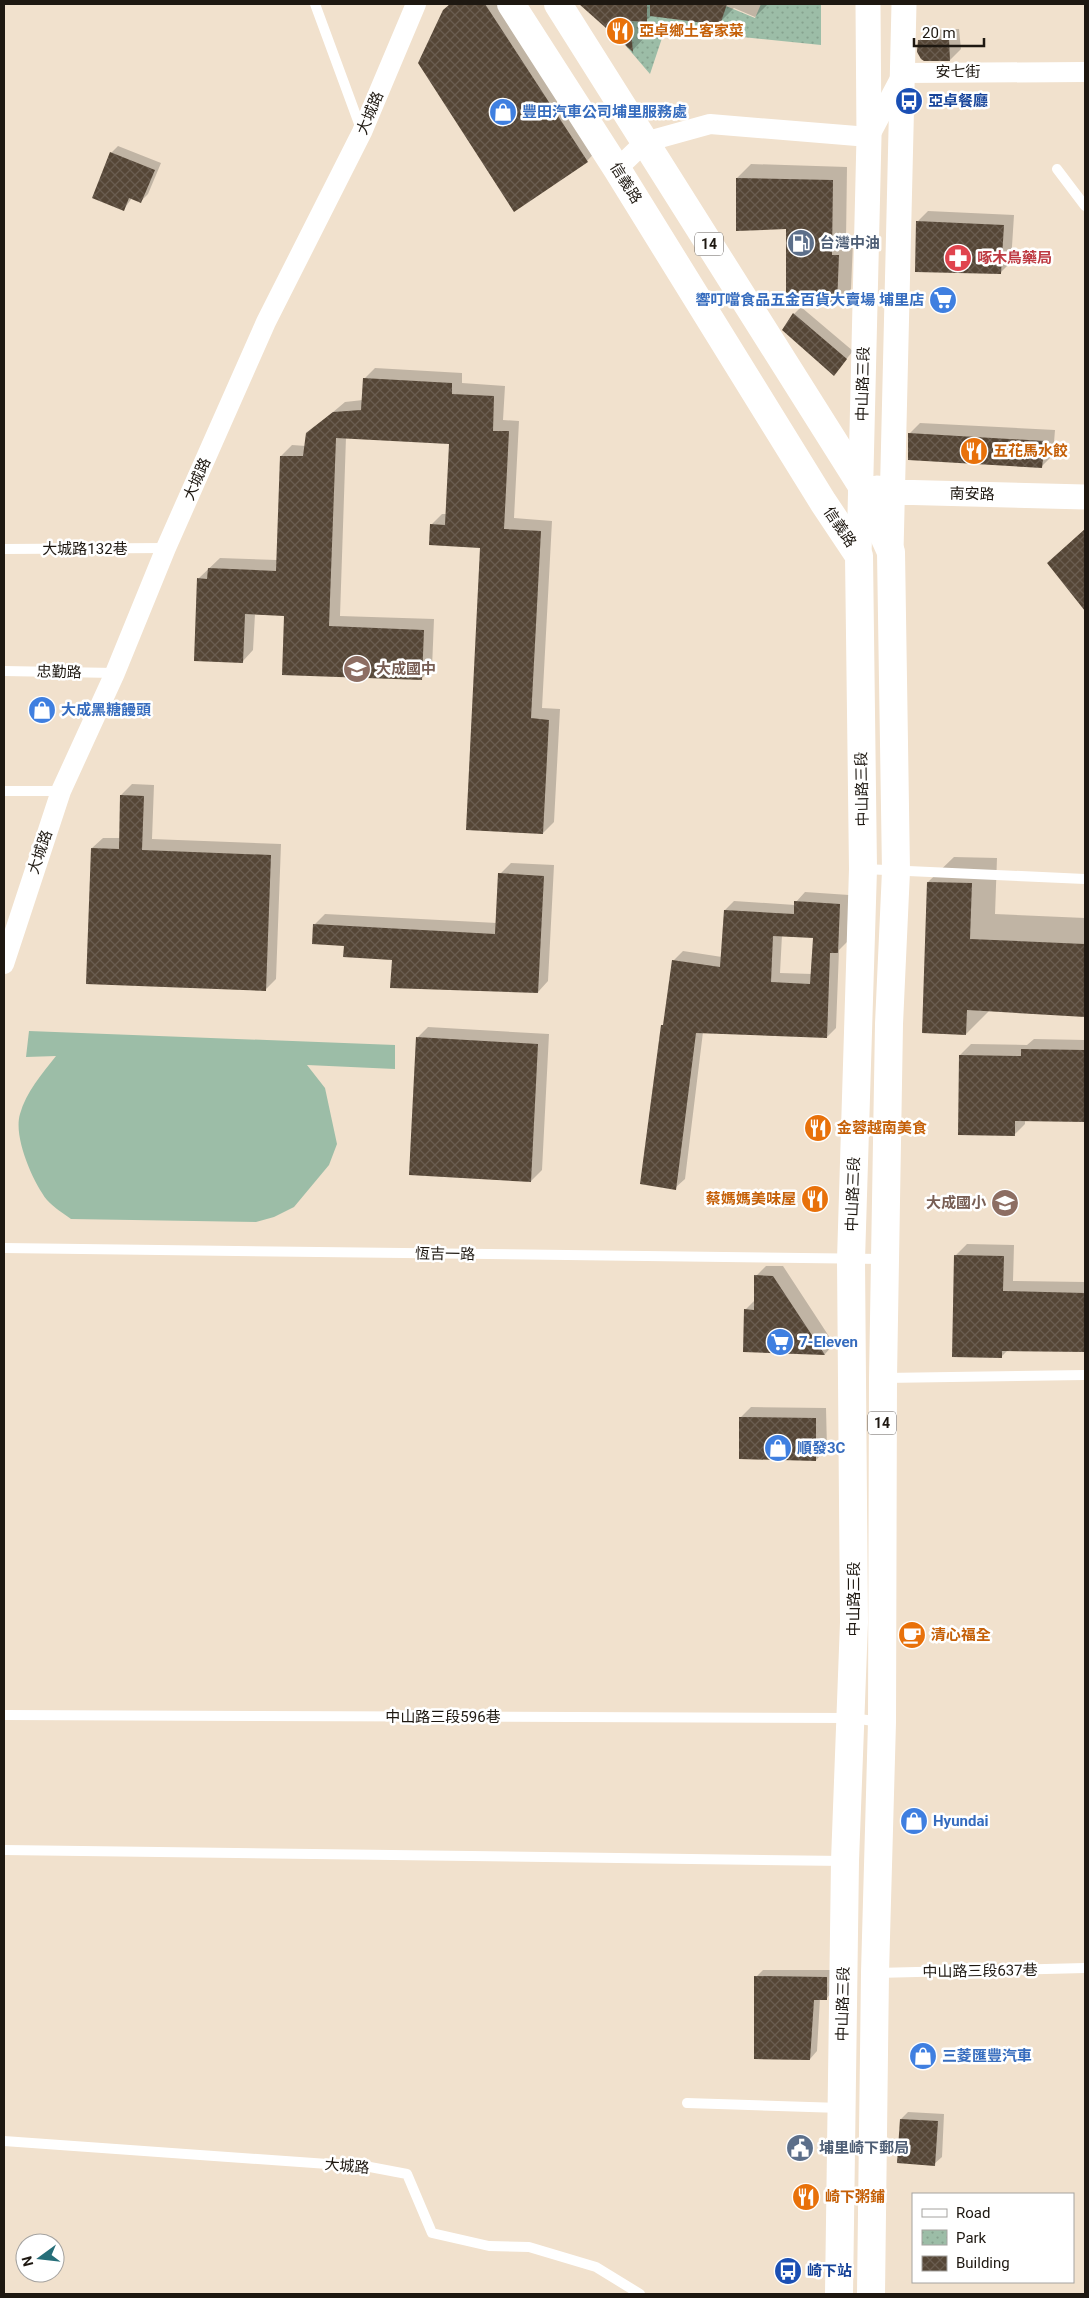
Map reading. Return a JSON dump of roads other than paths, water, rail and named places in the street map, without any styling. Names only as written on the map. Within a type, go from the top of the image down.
[{"type":"main road","name":"信義路","points":[[510,4],[617,169],[823,502],[859,556],[891,552]]},
{"type":"main road","name":"14","points":[[558,4],[860,483],[891,552]]},
{"type":"main road","name":"中山路三段","points":[[871,2294],[875,1973],[882,1722],[883,1378],[890,1024],[896,872],[891,552]]},
{"type":"main road","name":"中山路三段","points":[[838,2294],[845,1861],[852,1718],[854,1612],[851,1260],[862,869],[859,556]]},
{"type":"street","name":"大城路","points":[[4,964],[14,918],[61,791],[115,673],[166,548],[266,322],[362,132],[416,4]]},
{"type":"street","name":"中山路三段","points":[[859,556],[869,137],[868,4]]},
{"type":"street","name":"中山路三段","points":[[891,552],[894,492],[904,4]]},
{"type":"street","name":"安七街","points":[[903,73],[1085,72]]},
{"type":"street","points":[[617,169],[645,142],[710,124],[869,137],[903,73]]},
{"type":"street","name":"南安路","points":[[860,483],[894,492],[1085,497]]},
{"type":"lane","points":[[315,4],[362,132]]},
{"type":"lane","points":[[1057,169],[1085,206]]},
{"type":"lane","name":"大城路132巷","points":[[4,549],[166,548]]},
{"type":"lane","name":"忠勤路","points":[[4,671],[115,673]]},
{"type":"lane","points":[[4,791],[61,791]]},
{"type":"lane","points":[[862,869],[1085,879]]},
{"type":"lane","name":"恆吉一路","points":[[4,1248],[886,1259]]},
{"type":"lane","points":[[883,1378],[1085,1375]]},
{"type":"lane","name":"中山路三段596巷","points":[[4,1715],[852,1718],[882,1722]]},
{"type":"lane","points":[[4,1850],[845,1861]]},
{"type":"lane","name":"中山路三段637巷","points":[[875,1973],[1085,1968]]},
{"type":"lane","points":[[687,2103],[841,2108]]},
{"type":"lane","name":"大城路","points":[[4,2140],[370,2167],[407,2174],[432,2233],[489,2246],[529,2247],[596,2267],[640,2294]]},
{"type":"place","name":"亞卓鄉土客家菜","points":[[620,31]]},
{"type":"place","name":"亞卓餐廳","points":[[909,101]]},
{"type":"place","name":"豐田汽車公司埔里服務處","points":[[503,112]]},
{"type":"place","name":"台灣中油","points":[[801,243]]},
{"type":"place","name":"啄木鳥藥局","points":[[958,258]]},
{"type":"place","name":"響叮噹食品五金百貨大賣場 埔里店","points":[[943,300]]},
{"type":"place","name":"五花馬水餃","points":[[974,451]]},
{"type":"place","name":"大成國中","points":[[357,669]]},
{"type":"place","name":"大成黑糖饅頭","points":[[42,710]]},
{"type":"place","name":"金蓉越南美食","points":[[818,1128]]},
{"type":"place","name":"蔡媽媽美味屋","points":[[815,1199]]},
{"type":"place","name":"大成國小","points":[[1005,1203]]},
{"type":"place","name":"7-Eleven","points":[[780,1342]]},
{"type":"place","name":"順發3C","points":[[778,1448]]},
{"type":"place","name":"清心福全","points":[[912,1635]]},
{"type":"place","name":"Hyundai","points":[[914,1821]]},
{"type":"place","name":"三菱匯豐汽車","points":[[923,2056]]},
{"type":"place","name":"埔里崎下郵局","points":[[800,2148]]},
{"type":"place","name":"崎下粥鋪","points":[[806,2197]]},
{"type":"place","name":"崎下站","points":[[788,2271]]}]
